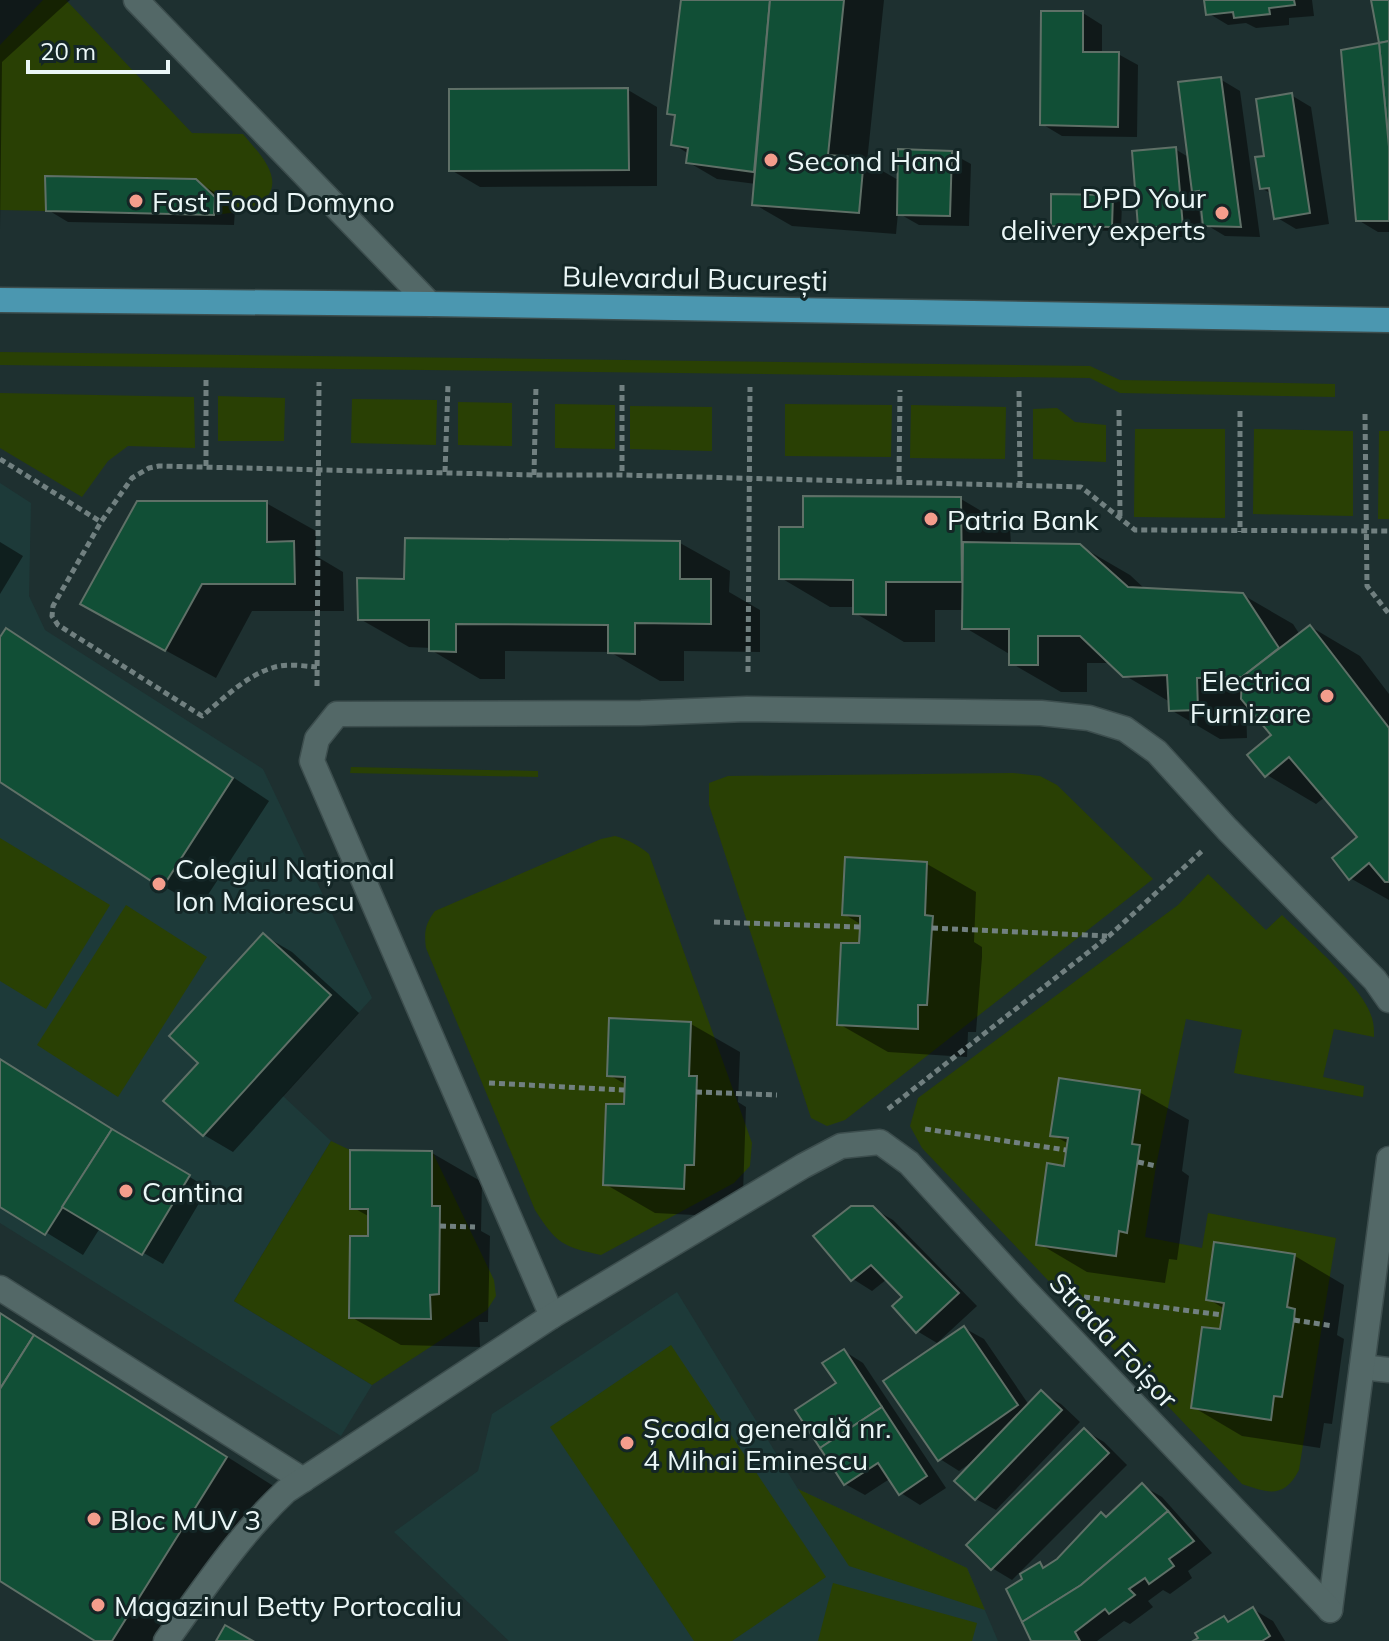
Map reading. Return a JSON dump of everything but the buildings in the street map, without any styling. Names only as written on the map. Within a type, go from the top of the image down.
[{"type":"main road","name":"Bulevardul București","points":[[0,300],[1389,320]]},
{"type":"street","points":[[136,0],[430,304]]},
{"type":"street","points":[[552,1316],[312,761],[317,739],[337,714],[625,713],[747,709],[1041,713],[1089,718],[1125,729],[1157,752],[1227,829],[1375,980],[1389,1000]]},
{"type":"street","name":"Strada Foișor","points":[[841,1146],[880,1142],[909,1163],[1024,1289],[1330,1610],[1362,1367]]},
{"type":"street","points":[[166,1641],[252,1525],[286,1491],[552,1316],[841,1146]]},
{"type":"street","points":[[1389,1159],[1362,1367],[1389,1370]]},
{"type":"street","points":[[0,1288],[303,1480]]},
{"type":"path","points":[[206,380],[206,467]]},
{"type":"path","points":[[317,739],[319,382]]},
{"type":"path","points":[[445,472],[448,384]]},
{"type":"path","points":[[534,475],[536,385]]},
{"type":"path","points":[[622,385],[622,475]]},
{"type":"path","points":[[747,709],[750,387]]},
{"type":"path","points":[[899,482],[900,390]]},
{"type":"path","points":[[1019,391],[1020,484]]},
{"type":"path","points":[[1119,410],[1120,518]]},
{"type":"path","points":[[1240,411],[1240,532]]},
{"type":"path","points":[[1365,414],[1367,586],[1389,614]]},
{"type":"path","points":[[0,459],[101,522]]},
{"type":"path","points":[[317,667],[272,667],[247,680],[202,716],[58,625],[52,616],[53,606],[101,522],[132,478],[139,472],[159,466],[1081,487],[1135,530],[1389,531]]},
{"type":"path","points":[[841,1146],[1109,936],[1227,829]]},
{"type":"path","points":[[714,922],[860,927]]},
{"type":"path","points":[[932,928],[1109,936]]},
{"type":"path","points":[[451,1081],[624,1090]]},
{"type":"path","points":[[696,1092],[777,1095]]},
{"type":"path","points":[[910,1126],[1066,1150]]},
{"type":"path","points":[[1138,1162],[1156,1166]]},
{"type":"path","points":[[1024,1289],[1222,1315]]},
{"type":"shaded area","name":"Colegiul Național Ion Maiorescu","points":[[0,483],[31,503],[29,596],[45,630],[263,769],[372,998],[283,1096],[331,1141],[234,1301],[372,1385],[341,1436],[0,1223]]},
{"type":"shaded area","name":"Școala generală nr. 4 Mihai Eminescu","points":[[677,1292],[798,1489],[967,1568],[998,1641],[509,1641],[394,1532],[478,1471],[492,1414]]},
{"type":"green space","points":[[43,0],[66,0],[192,133],[243,134],[267,165],[272,178],[272,189],[267,197],[249,208],[214,215],[215,197],[195,179],[45,177],[46,211],[0,210],[0,45]]},
{"type":"green space","points":[[0,352],[1090,366],[1120,380],[1335,384],[1335,397],[1120,393],[1090,378],[0,365]]},
{"type":"green space","points":[[0,393],[194,397],[195,448],[128,446],[108,461],[82,497],[0,448]]},
{"type":"green space","points":[[218,396],[285,398],[284,441],[218,441]]},
{"type":"green space","points":[[352,399],[437,400],[436,445],[351,443]]},
{"type":"green space","points":[[458,402],[512,403],[512,446],[458,445]]},
{"type":"green space","points":[[555,404],[615,405],[615,449],[555,448]]},
{"type":"green space","points":[[785,404],[892,405],[891,457],[785,456]]},
{"type":"green space","points":[[911,405],[1006,407],[1005,459],[910,458]]},
{"type":"green space","points":[[630,406],[712,407],[712,451],[630,449]]},
{"type":"green space","points":[[1057,408],[1075,422],[1106,425],[1106,462],[1033,459],[1033,409]]},
{"type":"green space","points":[[1135,429],[1225,429],[1225,518],[1134,517]]},
{"type":"green space","points":[[1254,429],[1353,431],[1353,516],[1253,514]]},
{"type":"green space","points":[[1379,431],[1389,431],[1389,519],[1378,519]]},
{"type":"green space","points":[[351,767],[538,771],[538,777],[350,773]]},
{"type":"green space","points":[[1013,773],[1040,776],[1057,785],[1153,879],[845,1120],[827,1126],[811,1118],[709,805],[709,783],[728,776]],"holes":[[[845,857],[927,862],[925,915],[933,916],[927,1004],[918,1005],[918,1029],[837,1024],[841,943],[859,943],[860,916],[842,915]]]},
{"type":"green space","points":[[615,836],[649,854],[752,1143],[750,1166],[734,1183],[601,1255],[562,1242],[535,1210],[426,948],[425,937],[427,924],[435,911],[601,839]],"holes":[[[609,1018],[691,1022],[689,1076],[696,1076],[693,1165],[685,1165],[606,1104],[624,1104],[625,1077],[607,1076]]]},
{"type":"green space","points":[[0,838],[110,905],[46,1009],[0,981]]},
{"type":"green space","points":[[1208,874],[1266,930],[1282,915],[1358,992],[1373,1023],[1374,1037],[1334,1029],[1323,1077],[1364,1086],[1363,1097],[1234,1073],[1242,1030],[1186,1019],[1156,1166],[1145,1237],[1202,1248],[1208,1213],[1336,1238],[1299,1470],[1281,1490],[1260,1490],[1242,1484],[922,1148],[910,1126],[918,1098],[1178,905]],"holes":[[[1059,1079],[1140,1090],[1132,1144],[1140,1146],[1128,1232],[1119,1231],[1116,1256],[1036,1244],[1047,1164],[1064,1166],[1068,1138],[1051,1136]],[[1295,1254],[1287,1307],[1295,1309],[1294,1320],[1283,1396],[1274,1396],[1271,1420],[1191,1408],[1202,1327],[1220,1329],[1224,1303]]]},
{"type":"green space","points":[[126,905],[207,957],[118,1097],[37,1045]]},
{"type":"green space","points":[[331,1141],[350,1150],[368,1209],[368,1236],[350,1236],[430,1319],[430,1295],[439,1294],[440,1206],[432,1206],[432,1151],[494,1280],[496,1296],[487,1310],[372,1385],[234,1301]]},
{"type":"green space","points":[[671,1345],[826,1577],[732,1641],[694,1641],[550,1427]]},
{"type":"green space","points":[[798,1489],[967,1568],[985,1610],[849,1566]]},
{"type":"green space","points":[[833,1583],[977,1623],[972,1641],[818,1641]]},
{"type":"place","name":"Second Hand","points":[[771,160]]},
{"type":"place","name":"Fast Food Domyno","points":[[136,201]]},
{"type":"place","name":"DPD Your delivery experts","points":[[1222,213]]},
{"type":"place","name":"Patria Bank","points":[[931,519]]},
{"type":"place","name":"Electrica Furnizare","points":[[1327,696]]},
{"type":"place","name":"Colegiul Național Ion Maiorescu","points":[[159,884]]},
{"type":"place","name":"Cantina","points":[[126,1191]]},
{"type":"place","name":"Școala generală nr. 4 Mihai Eminescu","points":[[627,1443]]},
{"type":"place","name":"Bloc MUV 3","points":[[94,1519]]},
{"type":"place","name":"Magazinul Betty Portocaliu","points":[[98,1605]]}]
